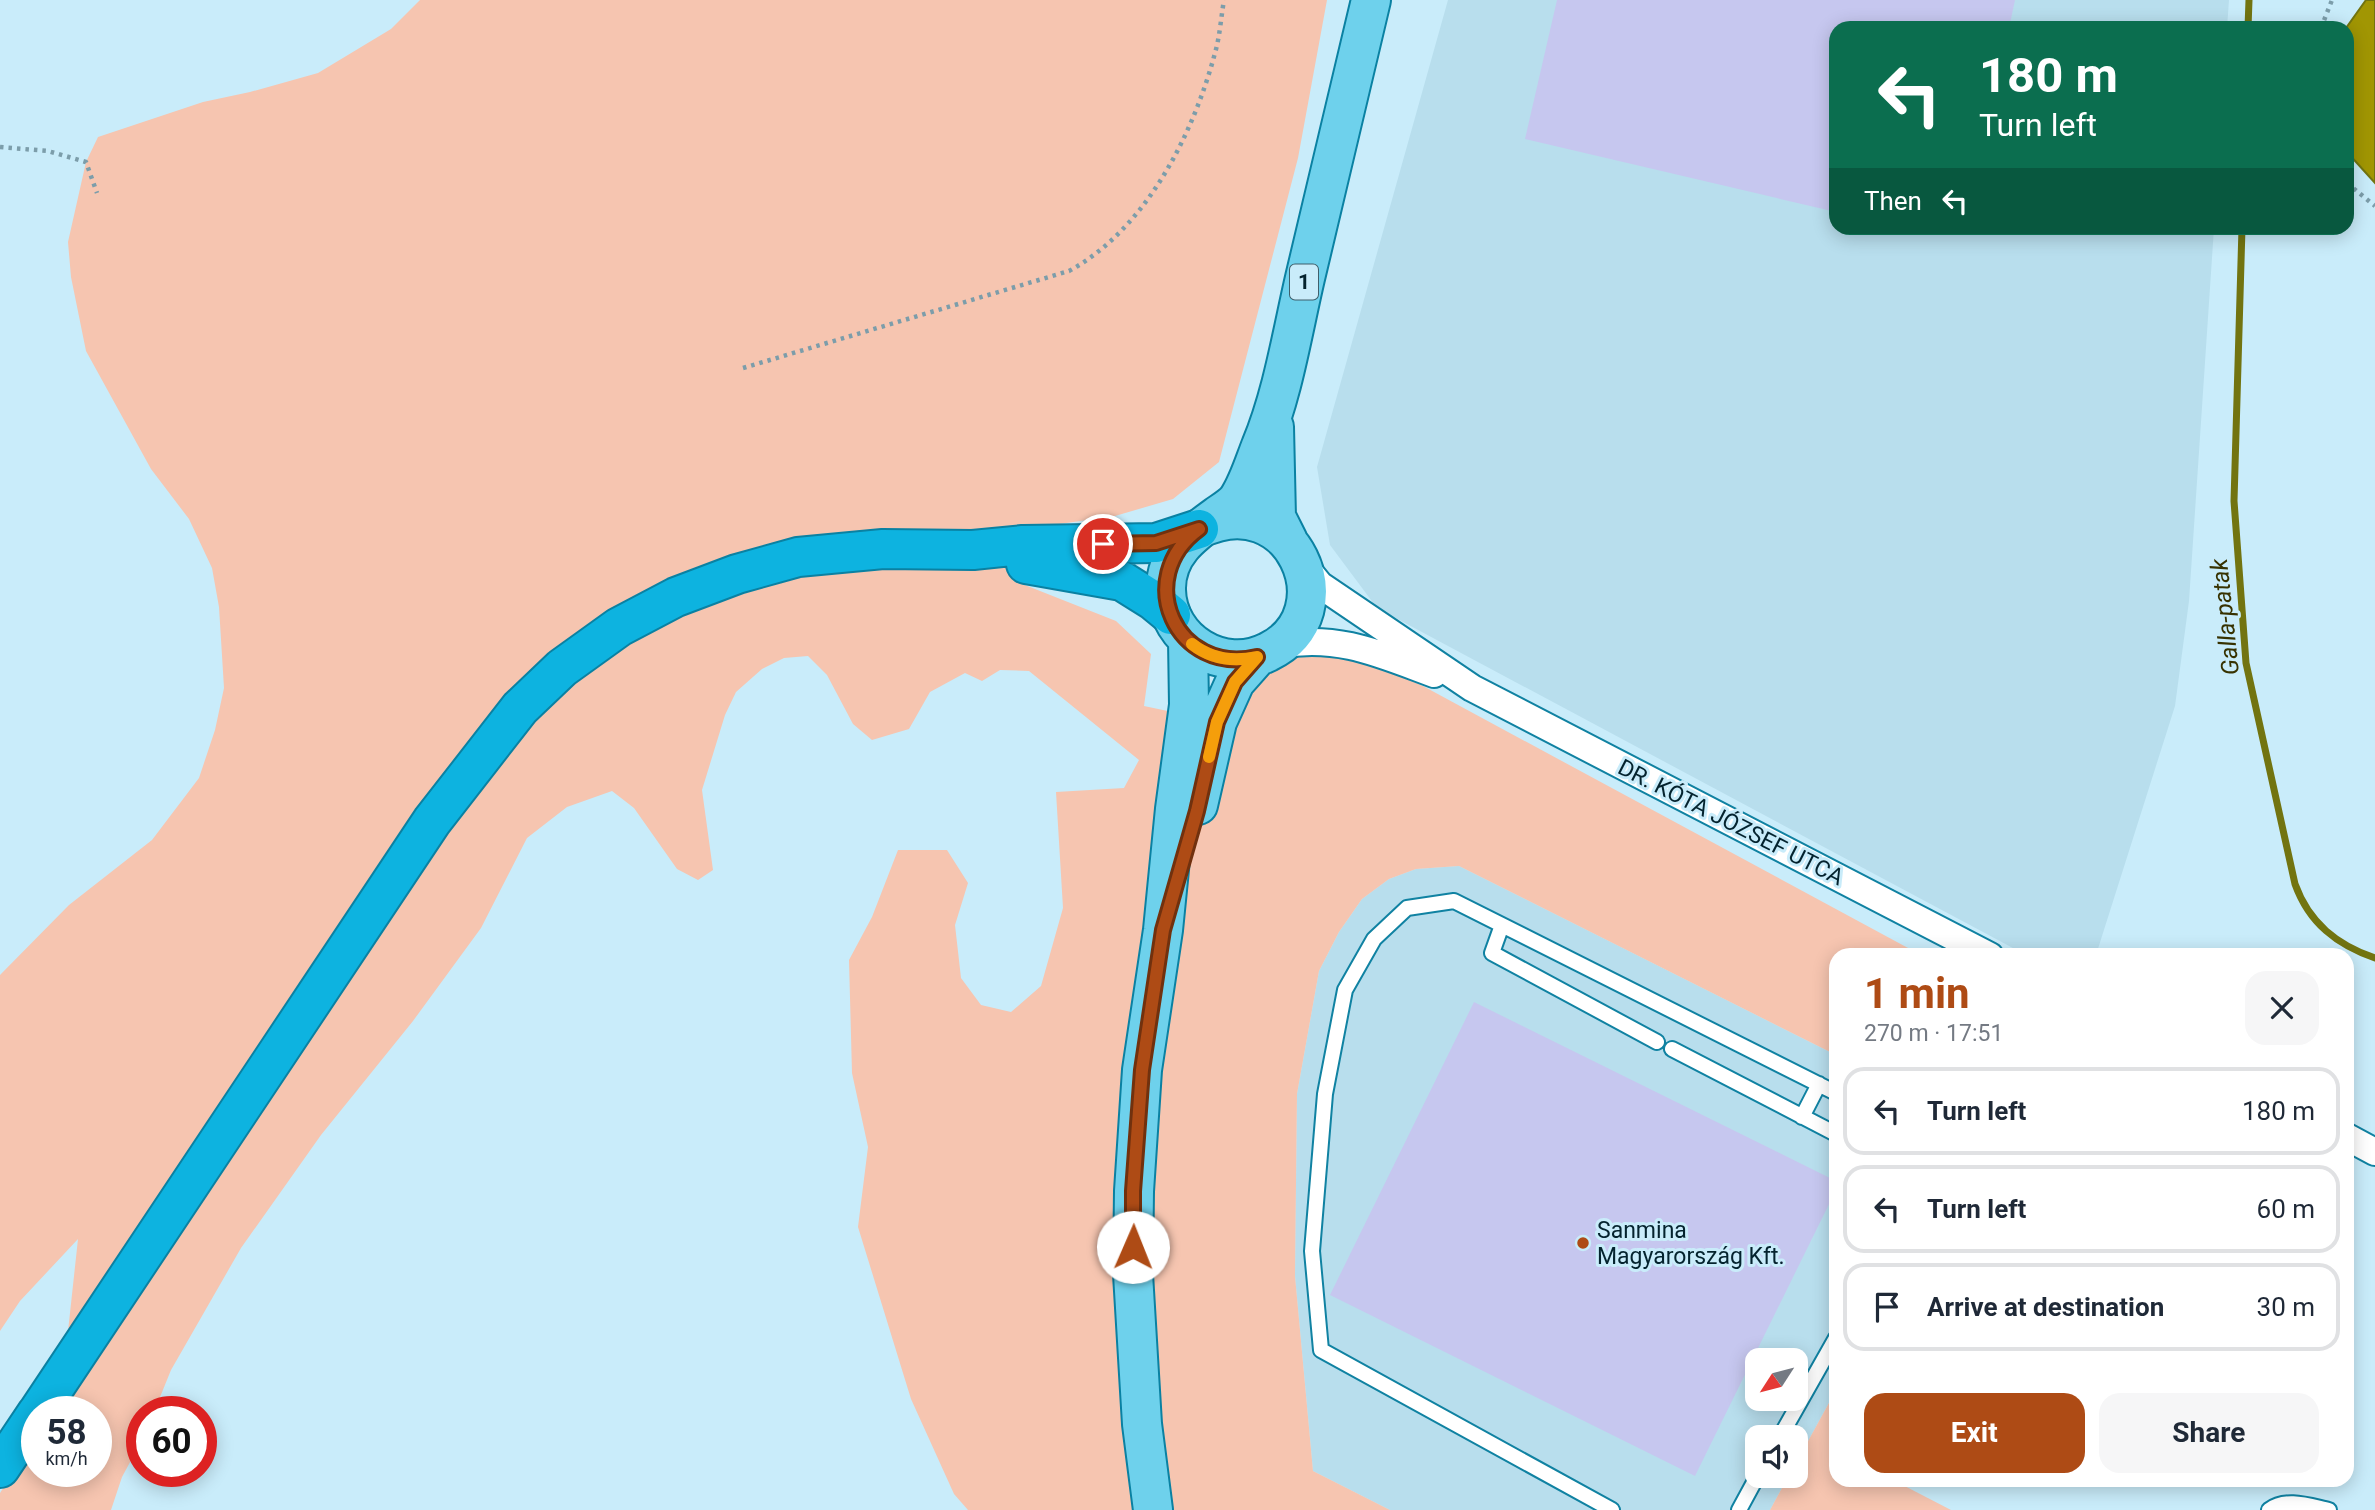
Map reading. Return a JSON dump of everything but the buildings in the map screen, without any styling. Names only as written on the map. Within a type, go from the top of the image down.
[{"type":"highway","points":[[48,1396],[432,821],[520,708],[562,668],[619,627],[676,597],[737,574],[798,557],[883,549],[973,550],[1023,545],[1156,543],[1199,529]]},
{"type":"highway","points":[[973,550],[1018,563],[1122,581],[1154,601],[1179,628]]},
{"type":"highway","points":[[1,1466],[21,1437]]},
{"type":"main road","name":"1","points":[[1153,1510],[1142,1424],[1133,1287],[1133,1191],[1142,1070],[1163,930],[1189,705],[1179,628],[1166,591],[1169,567],[1181,545],[1237,502],[1273,415],[1371,0]]},
{"type":"main road","name":"1","points":[[1163,930],[1197,811],[1217,722],[1235,682],[1295,629],[1304,609],[1307,586],[1295,552],[1276,517],[1277,459],[1273,415]]},
{"type":"main road","points":[[1199,529],[1222,520],[1245,519],[1269,527],[1295,552]]},
{"type":"main road","points":[[1179,628],[1198,648],[1221,658],[1245,660],[1268,651]]},
{"type":"street","points":[[1295,552],[1320,585],[1472,688]]},
{"type":"street","points":[[1268,651],[1303,641],[1332,642],[1359,647],[1472,688]]},
{"type":"street","name":"DR. KÓTA JÓZSEF UTCA","points":[[1472,688],[1975,948]]},
{"type":"street","points":[[2354,1141],[2375,1152]]},
{"type":"lane","points":[[1612,1510],[1321,1350],[1312,1251],[1325,1094],[1345,990],[1374,939],[1407,908],[1454,901],[1829,1089]]},
{"type":"lane","points":[[1502,925],[1492,953],[1657,1042]]},
{"type":"lane","points":[[1672,1049],[1829,1131]]},
{"type":"lane","points":[[1802,1117],[1819,1084]]},
{"type":"lane","points":[[1787,1425],[1829,1350]]},
{"type":"lane","points":[[1738,1510],[1751,1488]]},
{"type":"lane","points":[[2269,1510],[2274,1506],[2290,1503],[2329,1510]]},
{"type":"path","points":[[743,368],[1069,271],[1087,261],[1139,210],[1165,172],[1200,99],[1216,51],[1224,0]]},
{"type":"path","points":[[2324,21],[2332,0]]},
{"type":"path","points":[[0,147],[48,151],[86,162],[97,193]]},
{"type":"path","points":[[2354,189],[2375,206]]},
{"type":"shaded area","points":[[420,0],[1327,0],[1298,158],[1219,462],[1173,499],[1115,516],[1010,531],[1015,581],[1116,621],[1151,654],[1144,706],[1215,721],[1283,652],[1350,654],[1423,686],[1908,948],[1829,948],[1829,1051],[1459,866],[1416,869],[1389,879],[1362,899],[1339,932],[1319,971],[1297,1094],[1295,1276],[1313,1471],[1390,1510],[968,1510],[954,1494],[911,1399],[858,1227],[868,1147],[852,1073],[849,960],[872,917],[898,850],[947,850],[968,883],[955,925],[961,978],[981,1005],[1011,1012],[1041,986],[1063,908],[1056,792],[1124,788],[1139,760],[1029,671],[1000,670],[982,681],[965,673],[930,692],[909,729],[872,740],[853,724],[827,675],[808,656],[784,658],[762,669],[736,692],[725,715],[702,790],[713,870],[698,880],[677,869],[634,808],[612,791],[567,807],[527,838],[481,928],[413,1021],[321,1135],[241,1248],[171,1370],[160,1396],[126,1396],[126,1470],[111,1510],[0,1510],[0,1493],[21,1460],[21,1487],[112,1487],[112,1396],[61,1396],[78,1239],[20,1301],[0,1331],[0,975],[69,905],[152,840],[199,778],[215,730],[224,688],[219,607],[212,568],[189,519],[151,469],[86,351],[71,277],[68,242],[86,162],[98,137],[203,102],[318,73],[391,29]]},
{"type":"shaded area","points":[[1448,0],[2229,0],[2228,21],[1829,21],[1829,235],[2214,235],[2189,601],[2175,706],[2098,948],[2013,948],[1377,608],[1330,545],[1317,467]]},
{"type":"shaded area","points":[[2366,0],[2375,0],[2375,183],[2354,160],[2354,21],[2351,21]]},
{"type":"shaded area","points":[[1459,866],[1829,1051],[1829,1403],[1808,1441],[1808,1425],[1745,1425],[1745,1488],[1782,1488],[1770,1510],[1390,1510],[1313,1471],[1295,1276],[1297,1094],[1319,971],[1339,932],[1362,899],[1389,879],[1416,869]]},
{"type":"shaded area","points":[[1829,1403],[1829,1487],[1907,1487],[1951,1510],[1770,1510],[1782,1488],[1808,1488],[1808,1441]]},
{"type":"waterway","name":"Galla-patak","points":[[2248,21],[2249,0]]},
{"type":"waterway","name":"Galla-patak","points":[[2242,235],[2234,501],[2246,663],[2295,884],[2316,921],[2352,948]]},
{"type":"waterway","name":"Galla-patak","points":[[2354,949],[2375,958]]},
{"type":"slow traffic","points":[[1192,644],[1221,658],[1245,660],[1257,657],[1235,682],[1217,722],[1209,757]]},
{"type":"place","name":"Sanmina Magyarország Kft.","points":[[1583,1243]]},
{"type":"route","points":[[1103,544],[1156,543],[1199,529],[1181,545],[1169,567],[1166,591],[1171,615],[1188,640],[1209,654],[1233,660],[1257,657],[1235,682],[1217,722],[1197,811],[1163,930],[1142,1070],[1133,1191],[1133,1247]]}]
